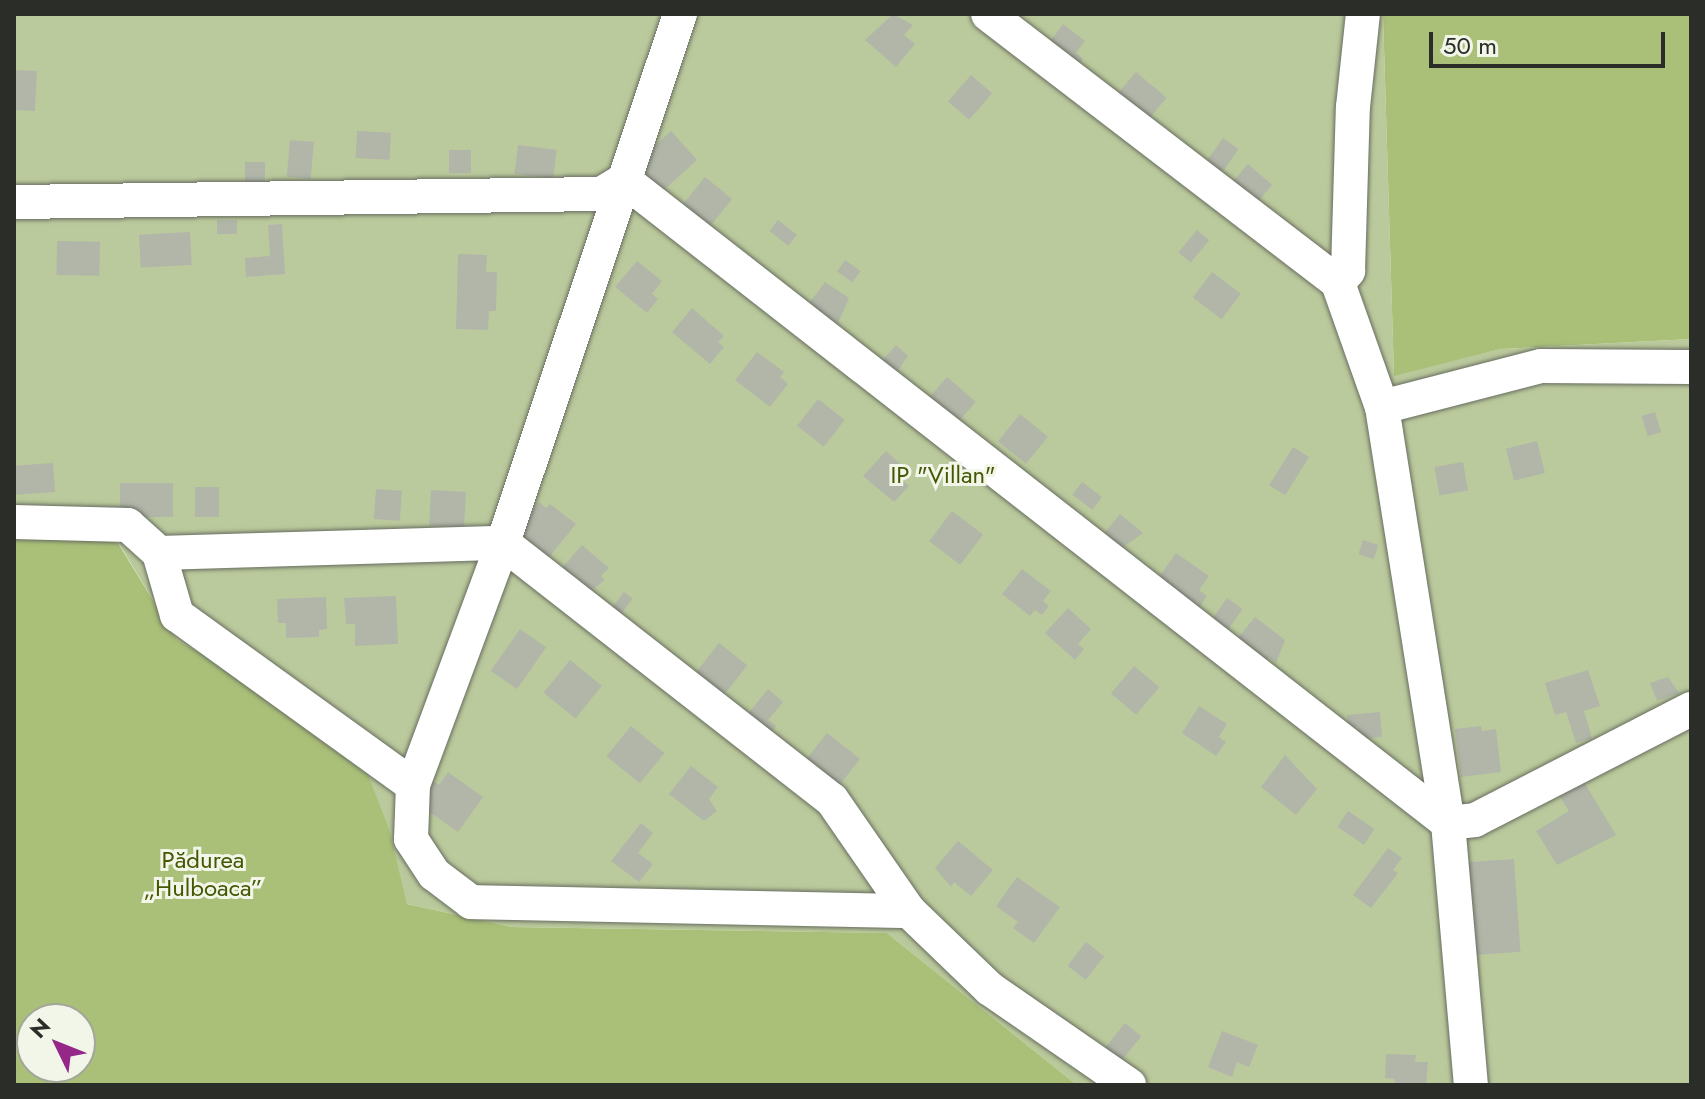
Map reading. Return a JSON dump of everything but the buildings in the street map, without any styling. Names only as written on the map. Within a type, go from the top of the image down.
[{"type":"street","points":[[680,14],[503,543],[413,785],[411,839],[434,874],[471,902],[909,911]]},
{"type":"street","points":[[988,14],[1338,283],[1382,407],[1448,823],[1471,1085]]},
{"type":"street","points":[[1338,283],[1348,271],[1353,107],[1363,14]]},
{"type":"street","points":[[14,202],[601,194],[624,180]]},
{"type":"street","points":[[624,180],[1448,823],[1475,820],[1691,709]]},
{"type":"street","points":[[1382,407],[1541,366],[1691,367]]},
{"type":"street","points":[[14,522],[128,525],[159,553],[177,615],[413,785]]},
{"type":"street","points":[[159,553],[503,543],[832,800],[909,911],[990,989],[1129,1085]]},
{"type":"green space","name":"IP \"Villan\"","points":[[14,14],[1383,14],[1394,375],[1501,349],[1691,339],[1691,1085],[1077,1085],[887,933],[512,927],[407,904],[354,739],[177,640],[118,542],[14,532]]},
{"type":"green space","points":[[1383,14],[1691,14],[1691,339],[1501,349],[1394,376]]},
{"type":"green space","name":"Pădurea „Hulboaca”","points":[[72,526],[118,543],[177,640],[354,739],[389,829],[407,904],[512,927],[887,933],[1077,1085],[14,1085],[14,532]]}]
